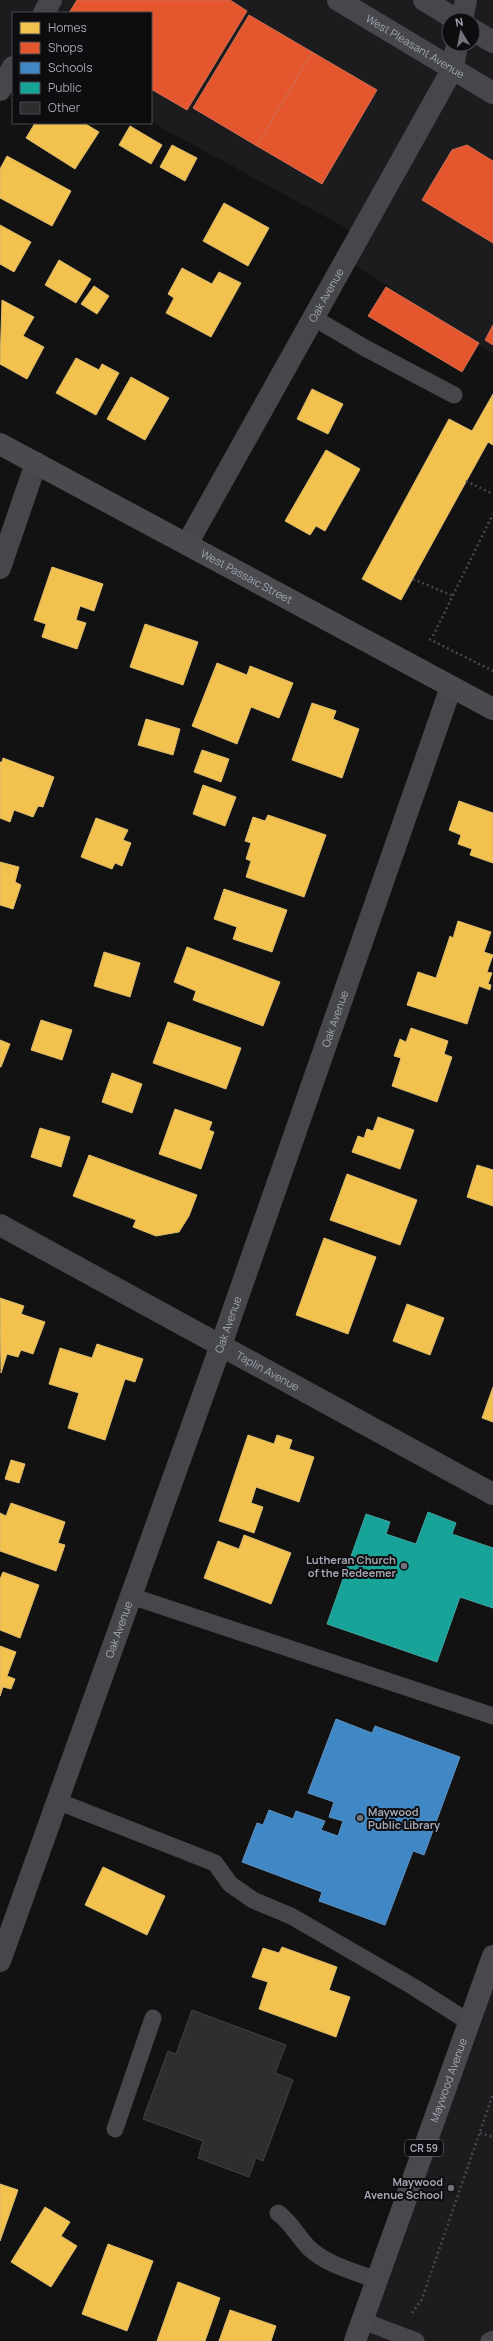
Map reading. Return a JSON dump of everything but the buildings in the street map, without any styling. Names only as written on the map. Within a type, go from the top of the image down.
[{"type":"main road","name":"West Passaic Street","points":[[0,444],[493,709]]},
{"type":"main road","name":"Maywood Avenue","points":[[355,2341],[493,1956]]},
{"type":"street","points":[[45,12],[51,0]]},
{"type":"street","name":"West Pleasant Avenue","points":[[338,0],[493,92]]},
{"type":"street","points":[[424,0],[444,12]]},
{"type":"street","points":[[464,12],[466,0]]},
{"type":"street","points":[[481,35],[493,42]]},
{"type":"street","name":"Oak Avenue","points":[[187,544],[453,68],[456,52]]},
{"type":"street","points":[[0,568],[36,463]]},
{"type":"street","name":"Oak Avenue","points":[[0,1961],[221,1345],[451,686]]},
{"type":"street","name":"Taplin Avenue","points":[[0,1225],[493,1494]]},
{"type":"lane","points":[[314,318],[365,348],[454,395]]},
{"type":"lane","points":[[131,1596],[493,1716]]},
{"type":"lane","points":[[57,1802],[215,1863],[230,1884],[253,1900],[291,1916],[412,1986],[469,2022]]},
{"type":"lane","points":[[115,2129],[153,2018]]},
{"type":"lane","points":[[278,2213],[287,2219],[310,2249],[323,2259],[377,2280]]},
{"type":"lane","points":[[363,2321],[416,2341]]},
{"type":"lane","points":[[489,2341],[493,2339]]},
{"type":"path","points":[[466,481],[493,494]]},
{"type":"path","points":[[433,636],[493,514]]},
{"type":"path","points":[[413,579],[453,596]]},
{"type":"path","points":[[429,639],[493,671]]},
{"type":"path","points":[[398,2334],[422,2299],[493,2094]]},
{"type":"path","points":[[480,2133],[493,2137]]},
{"type":"shaded area","points":[[0,0],[493,0],[493,354],[346,259],[359,235],[152,123],[152,12],[12,12],[12,69],[0,90]]},
{"type":"shaded area","name":"Maywood Avenue School","points":[[493,1956],[493,2341],[355,2341]]},
{"type":"place","name":"Lutheran Church of the Redeemer","points":[[404,1566]]},
{"type":"place","name":"Maywood Public Library","points":[[360,1818]]},
{"type":"place","name":"Maywood Avenue School","points":[[451,2188]]}]
